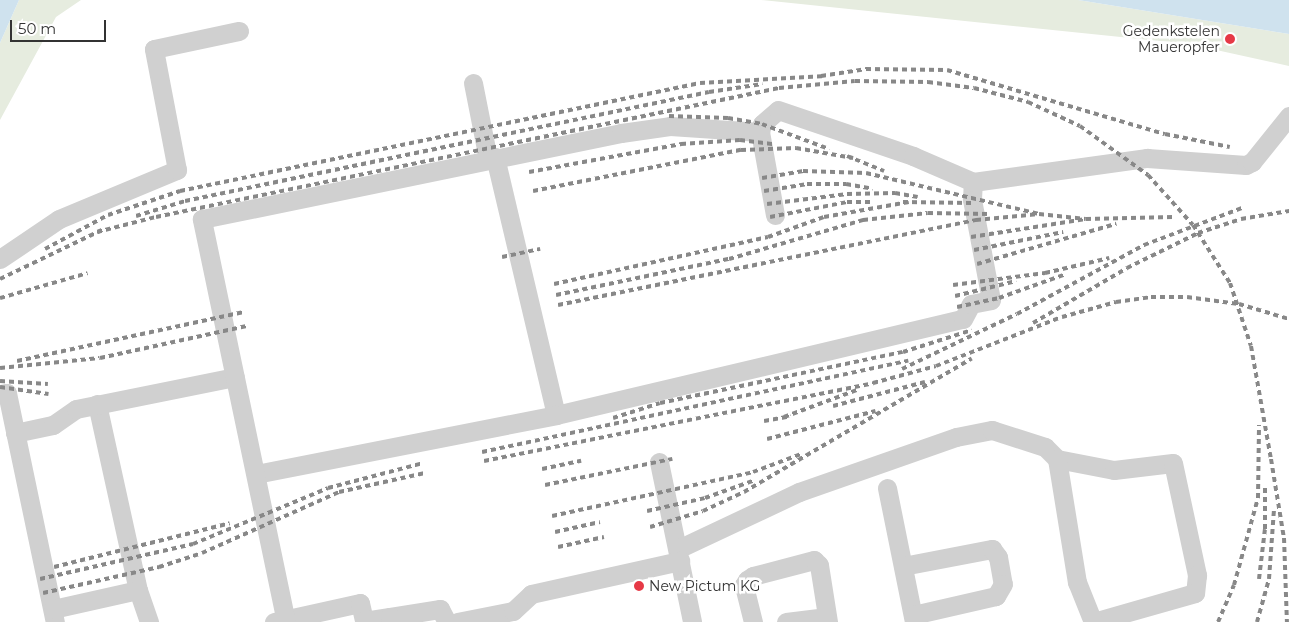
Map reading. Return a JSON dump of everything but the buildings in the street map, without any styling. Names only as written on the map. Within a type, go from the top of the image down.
[{"type":"street","points":[[0,259],[59,219],[178,170],[154,49],[239,31]]},
{"type":"street","points":[[473,83],[556,415]]},
{"type":"street","points":[[775,215],[760,132],[762,124],[778,110],[790,112],[913,156],[974,182],[1147,158],[1246,165],[1252,162],[1289,116]]},
{"type":"street","points":[[447,622],[440,609],[391,619],[364,621],[360,603],[282,621],[256,474],[202,219],[492,158],[670,126],[760,132]]},
{"type":"street","points":[[256,474],[556,415],[963,319],[971,304],[991,300],[972,199],[974,182]]},
{"type":"street","points":[[15,433],[53,425],[76,409],[235,377]]},
{"type":"street","points":[[0,394],[7,393],[54,616],[138,590]]},
{"type":"street","points":[[97,404],[138,590],[149,622]]},
{"type":"street","points":[[458,622],[513,611],[531,594],[679,555],[799,492],[956,437],[992,430],[1045,447],[1058,459],[1114,470],[1173,463],[1197,575],[1195,593],[1093,622],[1077,582],[1058,459]]},
{"type":"street","points":[[659,462],[692,622]]},
{"type":"street","points":[[887,488],[903,566],[914,618],[996,596],[1003,584],[999,566],[992,550],[903,566]]},
{"type":"street","points":[[753,622],[744,585],[747,580],[753,576],[814,560],[819,565],[828,620],[786,622]]},
{"type":"shaded area","points":[[19,0],[81,0],[56,17],[0,120],[0,43]]},
{"type":"shaded area","points":[[761,0],[1078,0],[1289,34],[1289,66],[1189,44]]},
{"type":"water","points":[[0,0],[19,0],[0,43]]},
{"type":"water","points":[[1078,0],[1289,0],[1289,34]]},
{"type":"railway","points":[[821,76],[866,69],[947,70],[1165,134],[1230,147]]},
{"type":"railway","points":[[45,249],[108,215],[180,191],[700,83],[826,76]]},
{"type":"railway","points":[[97,232],[156,217],[779,88],[855,81],[928,82],[974,88],[1028,102],[1080,126],[1148,175],[1193,225],[1230,283],[1251,346],[1271,459],[1284,538],[1287,622]]},
{"type":"railway","points":[[136,216],[185,201],[709,92],[762,84]]},
{"type":"railway","points":[[669,116],[728,118],[762,124],[829,149]]},
{"type":"railway","points":[[529,172],[681,144],[740,140],[774,144]]},
{"type":"railway","points":[[533,191],[741,150],[796,148],[853,158]]},
{"type":"railway","points":[[847,156],[884,171]]},
{"type":"railway","points":[[762,178],[803,171],[866,173],[1039,214],[1086,219]]},
{"type":"railway","points":[[764,191],[807,184],[846,184],[873,189]]},
{"type":"railway","points":[[767,204],[847,194],[895,193],[918,197]]},
{"type":"railway","points":[[770,217],[847,202],[873,202]]},
{"type":"railway","points":[[903,202],[971,203]]},
{"type":"railway","points":[[554,284],[768,237],[824,217],[909,202]]},
{"type":"railway","points":[[902,369],[1017,314],[1144,245],[1242,208]]},
{"type":"railway","points":[[1033,323],[1127,268],[1198,233],[1241,219],[1289,211]]},
{"type":"railway","points":[[556,295],[729,259],[863,220],[928,213],[989,214]]},
{"type":"railway","points":[[558,305],[976,220],[1039,214]]},
{"type":"railway","points":[[971,237],[1086,219],[1173,217]]},
{"type":"railway","points":[[977,264],[1116,224]]},
{"type":"railway","points":[[0,279],[104,229]]},
{"type":"railway","points":[[974,250],[1063,232]]},
{"type":"railway","points":[[502,257],[540,249]]},
{"type":"railway","points":[[953,285],[1045,273],[1109,258]]},
{"type":"railway","points":[[0,298],[88,273]]},
{"type":"railway","points":[[957,307],[999,298],[1066,274]]},
{"type":"railway","points":[[955,296],[1016,281]]},
{"type":"railway","points":[[484,461],[873,383],[936,366],[1062,317],[1116,302],[1151,297],[1187,297],[1239,304],[1289,319]]},
{"type":"railway","points":[[17,361],[244,312]]},
{"type":"railway","points":[[0,368],[100,358],[247,326]]},
{"type":"railway","points":[[613,418],[660,403],[903,352],[972,330]]},
{"type":"railway","points":[[650,527],[703,511],[744,492],[972,358]]},
{"type":"railway","points":[[482,452],[908,361]]},
{"type":"railway","points":[[0,381],[48,384]]},
{"type":"railway","points":[[833,406],[925,382]]},
{"type":"railway","points":[[0,387],[48,394]]},
{"type":"railway","points":[[784,417],[857,390]]},
{"type":"railway","points":[[767,439],[875,411]]},
{"type":"railway","points":[[764,421],[791,416]]},
{"type":"railway","points":[[1218,622],[1234,585],[1258,498],[1259,425]]},
{"type":"railway","points":[[552,516],[753,472],[801,454]]},
{"type":"railway","points":[[545,485],[672,459]]},
{"type":"railway","points":[[542,469],[581,461]]},
{"type":"railway","points":[[40,579],[193,544],[328,488],[423,463]]},
{"type":"railway","points":[[43,593],[159,567],[202,553],[339,492],[425,473]]},
{"type":"railway","points":[[647,511],[705,498],[755,480]]},
{"type":"railway","points":[[1259,579],[1265,529],[1265,488]]},
{"type":"railway","points":[[1257,622],[1269,579],[1274,509]]},
{"type":"railway","points":[[555,532],[600,522]]},
{"type":"railway","points":[[54,567],[230,523]]},
{"type":"railway","points":[[558,547],[604,537]]},
{"type":"place","name":"Gedenkstelen Maueropfer","points":[[1230,39]]},
{"type":"place","name":"New Pictum KG","points":[[639,586]]}]
